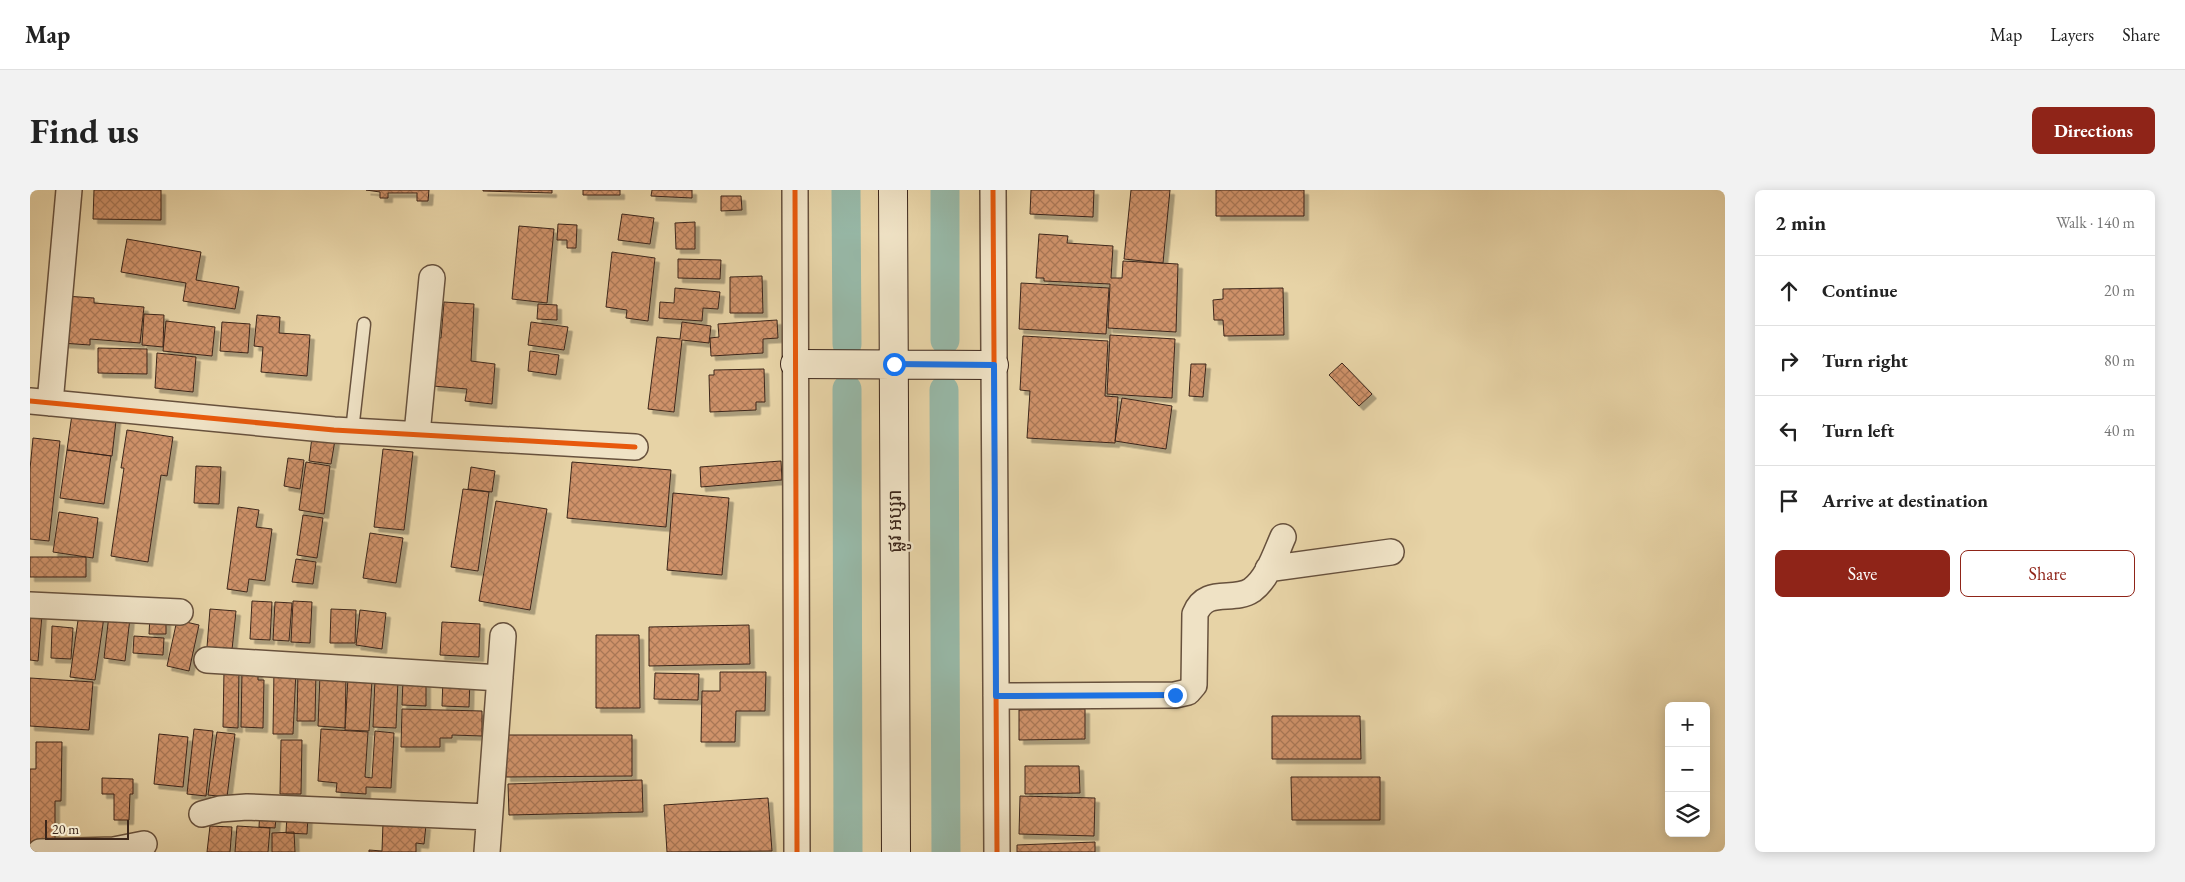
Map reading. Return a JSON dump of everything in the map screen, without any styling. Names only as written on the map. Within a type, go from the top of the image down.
[{"type":"main road","name":"ផ្លូវ អប្សរា","points":[[893,190],[896,852]]},
{"type":"main road","points":[[795,364],[994,365]]},
{"type":"street","points":[[69,190],[40,402],[352,430],[635,447]]},
{"type":"street","points":[[794,190],[796,852]]},
{"type":"street","points":[[993,190],[997,852]]},
{"type":"street","points":[[417,434],[432,278]]},
{"type":"street","points":[[996,696],[1079,697],[1175,695],[1188,692],[1194,685],[1195,614],[1199,605],[1206,599],[1250,591],[1262,580],[1283,537]]},
{"type":"street","points":[[1268,569],[1392,552]]},
{"type":"street","points":[[30,605],[180,612]]},
{"type":"street","points":[[487,852],[503,636]]},
{"type":"street","points":[[208,660],[500,678]]},
{"type":"street","points":[[202,814],[220,809],[247,807],[489,817]]},
{"type":"street","points":[[40,852],[114,850],[144,844]]},
{"type":"lane","points":[[352,430],[364,324]]},
{"type":"building","points":[[94,190],[161,190],[161,220],[93,219]]},
{"type":"building","points":[[366,190],[429,190],[428,201],[417,201],[417,193],[388,193],[388,198],[380,198],[380,192]]},
{"type":"building","points":[[483,190],[552,190],[552,193],[483,191]]},
{"type":"building","points":[[583,190],[620,190],[620,195],[583,195]]},
{"type":"building","points":[[652,190],[692,190],[692,198],[651,196]]},
{"type":"building","points":[[1031,190],[1094,190],[1093,217],[1030,214]]},
{"type":"building","points":[[1131,190],[1170,190],[1163,263],[1124,259]]},
{"type":"building","points":[[1216,190],[1304,190],[1304,216],[1216,216]]},
{"type":"building","points":[[721,196],[741,196],[742,210],[721,211]]},
{"type":"building","points":[[622,214],[654,218],[650,244],[618,240]]},
{"type":"building","points":[[695,222],[695,249],[676,249],[675,223]]},
{"type":"building","points":[[558,224],[577,225],[576,248],[567,248],[567,240],[557,240]]},
{"type":"building","points":[[519,226],[554,229],[547,303],[512,299]]},
{"type":"building","points":[[1039,234],[1068,236],[1067,243],[1113,246],[1111,278],[1122,278],[1123,261],[1178,264],[1176,332],[1108,328],[1110,284],[1044,281],[1044,278],[1036,278]]},
{"type":"building","points":[[127,239],[201,252],[196,280],[239,287],[235,309],[183,301],[186,283],[121,272]]},
{"type":"building","points":[[612,252],[655,258],[648,321],[626,318],[627,310],[606,307]]},
{"type":"building","points":[[678,259],[721,260],[720,279],[678,278]]},
{"type":"building","points":[[762,276],[763,313],[730,313],[730,277]]},
{"type":"building","points":[[1021,283],[1109,288],[1106,334],[1019,329]]},
{"type":"building","points":[[675,288],[720,292],[718,309],[703,308],[702,321],[659,318],[660,302],[674,303]]},
{"type":"building","points":[[1283,288],[1284,335],[1224,336],[1223,320],[1214,320],[1213,300],[1223,299],[1223,289]]},
{"type":"building","points":[[65,296],[94,298],[94,303],[144,307],[140,343],[90,339],[90,345],[61,343]]},
{"type":"building","points":[[444,302],[474,304],[471,361],[495,364],[492,404],[465,401],[467,389],[433,386],[437,338],[441,338]]},
{"type":"building","points":[[538,304],[557,305],[557,320],[537,319]]},
{"type":"building","points":[[144,314],[164,315],[163,347],[142,345]]},
{"type":"building","points":[[257,315],[280,317],[279,333],[310,335],[307,376],[261,372],[263,347],[254,346]]},
{"type":"building","points":[[777,320],[778,338],[763,339],[763,353],[711,356],[710,338],[719,337],[718,324]]},
{"type":"building","points":[[166,321],[215,327],[212,356],[163,351]]},
{"type":"building","points":[[222,322],[250,324],[248,353],[220,351]]},
{"type":"building","points":[[531,322],[568,327],[564,350],[528,345]]},
{"type":"building","points":[[682,322],[711,326],[709,343],[682,340],[674,412],[648,409],[657,337],[680,339]]},
{"type":"building","points":[[1110,335],[1175,339],[1172,398],[1107,394]]},
{"type":"building","points":[[1023,336],[1108,341],[1105,396],[1118,397],[1115,443],[1027,438],[1030,391],[1020,390]]},
{"type":"building","points":[[98,348],[147,349],[147,374],[98,373]]},
{"type":"building","points":[[530,351],[559,355],[556,375],[528,371]]},
{"type":"building","points":[[157,353],[196,357],[193,392],[155,388]]},
{"type":"building","points":[[1342,363],[1372,394],[1359,406],[1329,375]]},
{"type":"building","points":[[1191,364],[1206,364],[1203,397],[1189,396]]},
{"type":"building","points":[[764,369],[765,402],[756,402],[756,410],[710,412],[709,375],[714,375],[714,370]]},
{"type":"building","points":[[1122,398],[1172,406],[1166,449],[1115,441]]},
{"type":"building","points":[[73,407],[117,412],[112,456],[67,450]]},
{"type":"building","points":[[127,430],[173,437],[167,476],[161,475],[148,562],[111,556],[124,468],[121,468]]},
{"type":"building","points":[[312,437],[335,440],[331,464],[309,461]]},
{"type":"building","points":[[33,438],[60,441],[49,541],[30,539],[30,469]]},
{"type":"building","points":[[383,449],[413,452],[404,530],[374,527]]},
{"type":"building","points":[[67,450],[111,456],[104,504],[60,498]]},
{"type":"building","points":[[288,458],[304,460],[300,489],[284,486]]},
{"type":"building","points":[[781,461],[782,480],[701,487],[700,467]]},
{"type":"building","points":[[306,462],[330,466],[324,514],[299,510]]},
{"type":"building","points":[[572,462],[671,470],[666,527],[567,518]]},
{"type":"building","points":[[196,466],[221,467],[219,504],[194,503]]},
{"type":"building","points":[[471,467],[495,471],[492,492],[468,489]]},
{"type":"building","points":[[463,489],[489,492],[478,571],[451,567]]},
{"type":"building","points":[[673,493],[729,498],[722,575],[667,570]]},
{"type":"building","points":[[496,501],[547,509],[530,610],[479,601]]},
{"type":"building","points":[[238,507],[259,510],[256,527],[272,529],[265,581],[249,579],[247,592],[227,589]]},
{"type":"building","points":[[59,512],[98,518],[93,558],[53,552]]},
{"type":"building","points":[[303,515],[323,518],[317,558],[297,555]]},
{"type":"building","points":[[370,533],[403,538],[396,583],[363,578]]},
{"type":"building","points":[[30,557],[86,557],[86,577],[30,577]]},
{"type":"building","points":[[296,559],[316,562],[313,584],[292,582]]},
{"type":"building","points":[[252,601],[272,602],[270,640],[250,639]]},
{"type":"building","points":[[293,601],[312,602],[310,643],[291,642]]},
{"type":"building","points":[[275,602],[292,603],[289,641],[273,640]]},
{"type":"building","points":[[210,609],[236,611],[232,650],[207,647]]},
{"type":"building","points":[[331,609],[356,610],[355,643],[330,643]]},
{"type":"building","points":[[360,610],[386,613],[382,649],[356,645]]},
{"type":"building","points":[[79,613],[104,617],[95,680],[70,677]]},
{"type":"building","points":[[30,614],[42,615],[38,661],[30,660]]},
{"type":"building","points":[[109,615],[130,618],[125,661],[104,658]]},
{"type":"building","points":[[150,616],[166,616],[166,634],[149,634]]},
{"type":"building","points":[[177,620],[199,625],[189,671],[167,666]]},
{"type":"building","points":[[442,622],[480,624],[479,657],[440,655]]},
{"type":"building","points":[[749,625],[750,664],[649,666],[649,627]]},
{"type":"building","points":[[52,626],[73,628],[71,659],[51,658]]},
{"type":"building","points":[[596,635],[639,635],[640,708],[596,708]]},
{"type":"building","points":[[134,636],[164,638],[163,655],[133,653]]},
{"type":"building","points":[[274,669],[296,670],[293,734],[273,734]]},
{"type":"building","points":[[224,670],[239,670],[238,728],[223,727]]},
{"type":"building","points":[[298,670],[316,671],[315,721],[297,721]]},
{"type":"building","points":[[242,671],[258,672],[258,680],[264,680],[263,728],[241,727]]},
{"type":"building","points":[[720,672],[766,672],[765,711],[736,711],[735,742],[701,742],[702,691],[720,691]]},
{"type":"building","points":[[655,673],[699,674],[698,700],[654,699]]},
{"type":"building","points":[[320,675],[346,676],[345,728],[318,726]]},
{"type":"building","points":[[30,678],[93,682],[89,730],[30,726]]},
{"type":"building","points":[[348,678],[372,680],[369,731],[345,730]]},
{"type":"building","points":[[443,678],[470,679],[469,707],[442,706]]},
{"type":"building","points":[[375,679],[398,680],[396,728],[373,727]]},
{"type":"building","points":[[403,679],[426,680],[426,706],[402,705]]},
{"type":"building","points":[[402,709],[482,711],[482,736],[452,735],[452,738],[440,738],[440,747],[401,747]]},
{"type":"building","points":[[1085,709],[1085,739],[1019,740],[1019,710]]},
{"type":"building","points":[[1272,716],[1360,716],[1361,759],[1272,759]]},
{"type":"building","points":[[194,729],[213,731],[206,796],[187,794]]},
{"type":"building","points":[[321,729],[368,732],[365,777],[372,778],[375,731],[394,733],[391,788],[366,787],[366,794],[336,792],[337,783],[318,781]]},
{"type":"building","points":[[217,732],[235,734],[227,797],[208,795]]},
{"type":"building","points":[[159,734],[188,737],[183,787],[154,784]]},
{"type":"building","points":[[506,735],[632,735],[632,776],[506,777]]},
{"type":"building","points":[[281,740],[302,740],[301,794],[280,794]]},
{"type":"building","points":[[36,742],[62,742],[61,801],[55,801],[55,845],[30,844],[30,769],[36,769]]},
{"type":"building","points":[[1025,766],[1079,766],[1080,793],[1025,794]]},
{"type":"building","points":[[1291,777],[1380,777],[1380,820],[1292,820]]},
{"type":"building","points":[[102,778],[133,779],[133,794],[130,794],[129,820],[114,820],[114,794],[102,794]]},
{"type":"building","points":[[642,780],[643,812],[509,815],[508,784]]},
{"type":"building","points":[[1020,796],[1095,798],[1094,836],[1019,834]]},
{"type":"building","points":[[768,798],[772,851],[667,852],[664,805]]},
{"type":"building","points":[[260,809],[277,810],[275,828],[259,827]]},
{"type":"building","points":[[287,814],[308,816],[307,834],[286,833]]},
{"type":"building","points":[[383,822],[426,825],[424,844],[416,843],[416,852],[369,852],[369,850],[382,851]]},
{"type":"building","points":[[210,826],[232,827],[230,852],[207,852]]},
{"type":"building","points":[[237,826],[270,828],[268,852],[235,852]]},
{"type":"building","points":[[294,832],[295,852],[272,852],[272,833]]},
{"type":"building","points":[[1095,842],[1095,852],[1017,852],[1017,845]]},
{"type":"waterway","points":[[846,190],[847,344]]},
{"type":"waterway","points":[[945,190],[945,340]]},
{"type":"waterway","points":[[847,389],[848,852]]},
{"type":"waterway","points":[[944,390],[946,852]]},
{"type":"cycle path","points":[[795,190],[797,852]]},
{"type":"cycle path","points":[[993,190],[997,852]]},
{"type":"cycle path","points":[[30,401],[334,430],[635,447]]},
{"type":"route","points":[[894,364],[994,365],[996,696],[1175,695]]}]
